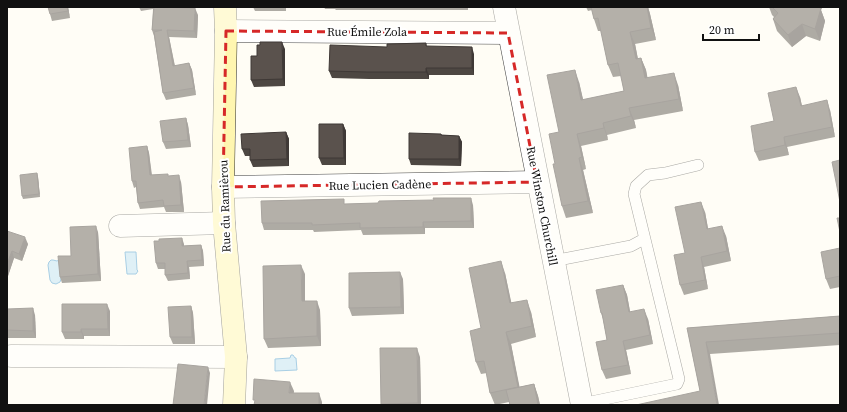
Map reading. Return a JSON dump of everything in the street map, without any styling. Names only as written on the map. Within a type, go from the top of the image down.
[{"type":"street","name":"Rue du Ramièrou","points":[[225,7],[226,31],[223,187],[224,223],[236,357],[234,405]]},
{"type":"street","name":"Rue Winston Churchill","points":[[504,7],[581,404]]},
{"type":"street","name":"Rue Émile Zola","points":[[226,31],[508,33]]},
{"type":"street","name":"Rue Lucien Cadène","points":[[223,187],[537,182]]},
{"type":"street","points":[[120,226],[224,223]]},
{"type":"street","points":[[11,356],[236,357]]},
{"type":"lane","points":[[581,404],[677,384],[679,379],[634,194],[636,186],[648,175],[665,173],[698,165]]},
{"type":"lane","points":[[553,261],[631,246],[644,239]]},
{"type":"highlighted area","points":[[226,31],[508,33],[537,182],[223,187]]},
{"type":"water","points":[[125,252],[136,252],[138,271],[136,274],[127,274]]},
{"type":"water","points":[[51,260],[59,260],[61,279],[60,282],[56,284],[52,283],[50,280],[48,265]]},
{"type":"water","points":[[291,355],[296,358],[297,370],[275,371],[275,359],[290,358]]},
{"type":"building","points":[[48,7],[67,7],[68,11],[50,14]]},
{"type":"building","points":[[154,7],[195,8],[194,31],[167,30],[173,66],[189,63],[194,88],[163,93],[154,32],[162,30],[152,30]]},
{"type":"building","points":[[591,7],[647,7],[651,28],[630,32],[636,59],[641,58],[645,78],[674,73],[679,99],[629,108],[631,116],[603,123],[604,128],[577,134],[582,157],[579,158],[588,201],[562,206],[553,164],[555,164],[549,134],[559,132],[547,75],[575,70],[581,100],[624,91],[618,63],[608,65],[598,18],[594,19]]},
{"type":"building","points":[[772,7],[821,8],[815,29],[802,24],[788,35],[773,19],[778,13]]},
{"type":"building","points":[[260,42],[282,42],[283,79],[251,80],[251,56],[257,56],[257,45],[260,45]]},
{"type":"building","points":[[426,43],[426,46],[472,47],[472,68],[426,68],[426,72],[329,71],[330,45],[387,47],[387,44]]},
{"type":"building","points":[[796,87],[801,106],[827,100],[832,127],[784,137],[785,145],[755,152],[751,126],[774,121],[768,93]]},
{"type":"building","points":[[186,118],[188,140],[163,142],[160,121]]},
{"type":"building","points":[[319,124],[343,124],[344,158],[319,158]]},
{"type":"building","points":[[286,132],[287,159],[250,160],[250,149],[242,149],[241,134]]},
{"type":"building","points":[[409,133],[459,136],[459,159],[409,159]]},
{"type":"building","points":[[147,146],[150,175],[179,175],[181,205],[164,206],[163,200],[138,203],[136,181],[132,181],[129,148]]},
{"type":"building","points":[[840,160],[840,202],[832,162]]},
{"type":"building","points":[[37,173],[39,194],[22,196],[20,175]]},
{"type":"building","points":[[433,198],[471,198],[471,221],[423,222],[423,227],[360,228],[360,223],[312,225],[312,223],[262,223],[261,201],[344,199],[344,204],[378,203],[379,201],[434,200]]},
{"type":"building","points":[[701,202],[707,229],[722,226],[727,251],[701,257],[705,280],[680,285],[674,255],[685,253],[675,207]]},
{"type":"building","points":[[837,218],[840,218],[840,232]]},
{"type":"building","points":[[96,226],[98,274],[60,277],[58,256],[71,256],[70,227]]},
{"type":"building","points":[[7,231],[25,237],[19,254],[12,251],[7,264]]},
{"type":"building","points":[[182,238],[182,246],[201,245],[202,260],[187,261],[188,273],[165,275],[165,263],[156,263],[154,241],[159,241],[159,239]]},
{"type":"building","points":[[840,248],[840,276],[826,279],[821,252]]},
{"type":"building","points":[[501,261],[510,303],[527,300],[532,326],[506,332],[518,387],[490,393],[484,361],[476,362],[470,331],[481,328],[469,268]]},
{"type":"building","points":[[301,265],[302,301],[317,301],[317,336],[264,339],[263,266]]},
{"type":"building","points":[[400,272],[401,307],[349,308],[349,273]]},
{"type":"building","points":[[623,285],[629,312],[644,309],[650,335],[623,341],[628,365],[602,370],[596,342],[607,340],[596,290]]},
{"type":"building","points":[[62,304],[107,304],[108,329],[81,329],[81,332],[62,332]]},
{"type":"building","points":[[191,306],[192,337],[170,337],[168,307]]},
{"type":"building","points":[[33,308],[33,331],[7,330],[7,309]]},
{"type":"building","points":[[840,316],[840,333],[706,342],[717,405],[636,405],[700,391],[687,328]]},
{"type":"building","points":[[380,348],[417,348],[418,403],[381,404]]},
{"type":"building","points":[[178,364],[208,367],[204,405],[173,405]]},
{"type":"building","points":[[254,379],[290,382],[289,393],[319,393],[319,405],[254,405]]},
{"type":"building","points":[[534,384],[538,405],[510,405],[506,390]]}]
